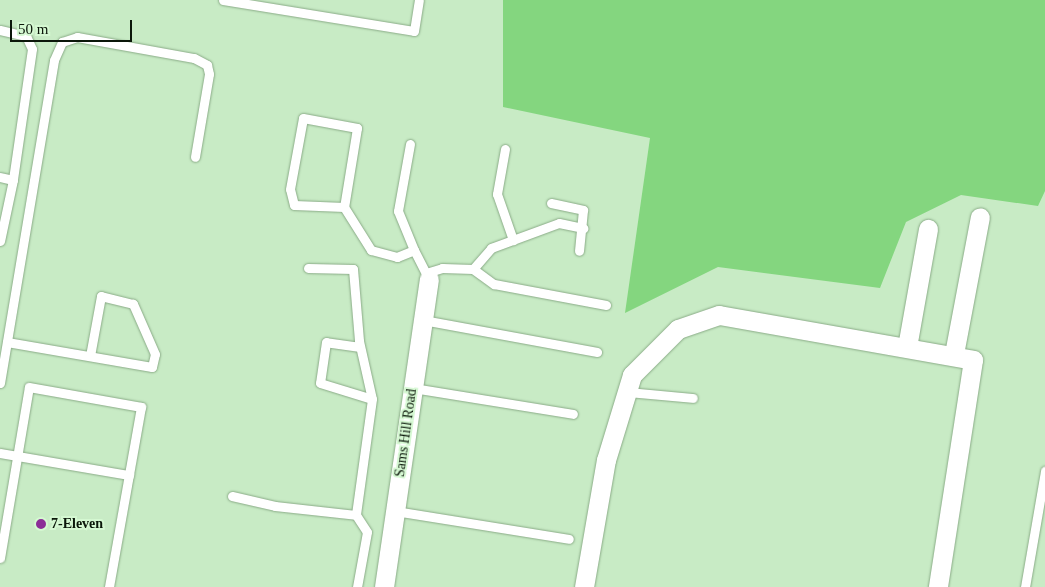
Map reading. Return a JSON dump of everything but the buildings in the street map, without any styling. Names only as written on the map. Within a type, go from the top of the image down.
[{"type":"street","points":[[954,354],[980,218]]},
{"type":"street","points":[[907,347],[928,229]]},
{"type":"street","name":"Sams Hill Road","points":[[384,587],[427,276]]},
{"type":"street","points":[[584,587],[606,460],[632,375],[678,329],[719,315],[954,354],[973,360],[938,587]]},
{"type":"lane","points":[[223,0],[414,31],[419,0]]},
{"type":"lane","points":[[0,30],[26,36],[32,49],[13,180],[0,241]]},
{"type":"lane","points":[[0,383],[54,60],[62,42],[76,37],[194,58],[207,65],[209,74],[195,157]]},
{"type":"lane","points":[[344,207],[294,205],[290,189],[303,118],[357,128],[344,207],[372,250],[397,257],[414,250]]},
{"type":"lane","points":[[410,144],[398,211],[427,276],[442,268],[474,269],[494,284],[606,305]]},
{"type":"lane","points":[[505,148],[497,194],[514,240]]},
{"type":"lane","points":[[0,178],[13,180]]},
{"type":"lane","points":[[550,203],[583,210],[583,228],[579,250]]},
{"type":"lane","points":[[474,269],[491,248],[560,223],[583,228]]},
{"type":"lane","points":[[308,268],[353,269],[360,347],[372,399],[356,514],[367,532],[357,587]]},
{"type":"lane","points":[[7,342],[152,367],[155,354],[133,304],[101,296],[90,356]]},
{"type":"lane","points":[[422,320],[597,352]]},
{"type":"lane","points":[[360,347],[326,342],[320,383],[372,399]]},
{"type":"lane","points":[[0,558],[29,387],[141,407],[109,587]]},
{"type":"lane","points":[[413,388],[573,414]]},
{"type":"lane","points":[[627,392],[693,398]]},
{"type":"lane","points":[[0,453],[129,475]]},
{"type":"lane","points":[[1025,587],[1045,472]]},
{"type":"lane","points":[[232,496],[276,506],[356,514]]},
{"type":"lane","points":[[395,511],[569,539]]},
{"type":"green space","points":[[503,0],[1045,0],[1045,191],[1038,206],[961,195],[906,222],[880,288],[718,267],[625,313],[650,138],[503,107]]},
{"type":"place","name":"7-Eleven","points":[[41,524]]}]
